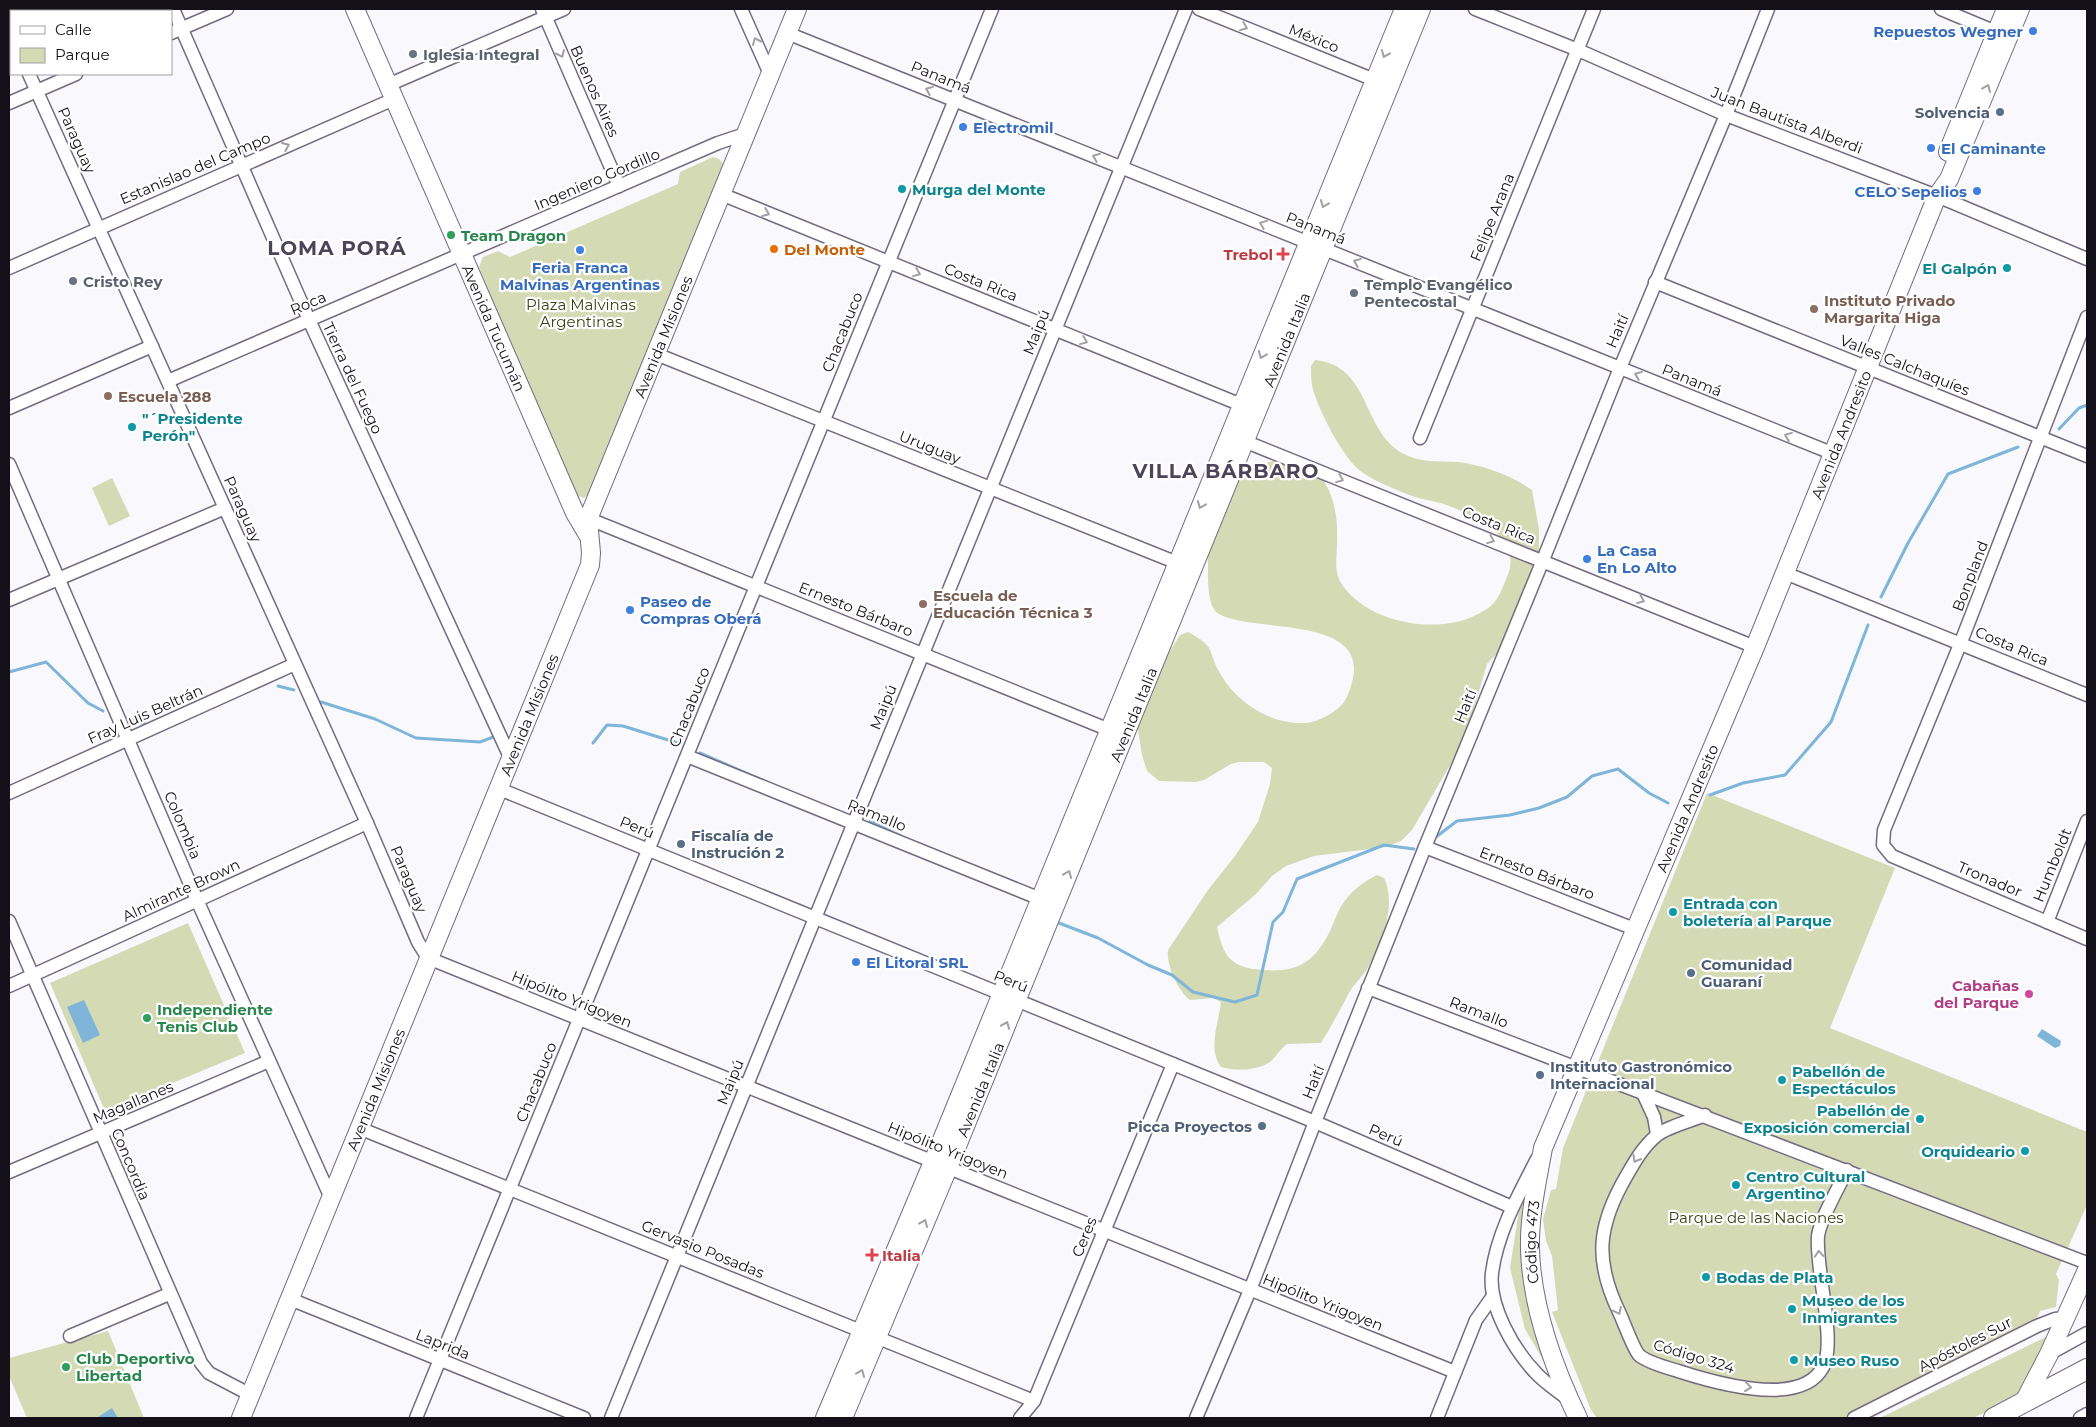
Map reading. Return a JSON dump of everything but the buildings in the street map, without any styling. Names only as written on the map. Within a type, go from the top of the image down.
[{"type":"highway","points":[[1994,1418],[2021,1410],[2087,1369]]},
{"type":"main road","name":"Avenida Tucumán","points":[[355,9],[462,254],[584,523]]},
{"type":"main road","name":"Avenida Misiones","points":[[241,1418],[497,788],[590,565],[591,553],[584,523],[656,354],[797,9]]},
{"type":"main road","name":"Avenida Italia","points":[[825,1418],[869,1334],[940,1165],[1382,83],[1404,9]]},
{"type":"main road","name":"Avenida Italia","points":[[1382,83],[1421,9]]},
{"type":"main road","name":"Avenida Andresito","points":[[2002,34],[2006,9]]},
{"type":"main road","name":"Avenida Andresito","points":[[1543,1148],[1637,930],[1786,573],[1937,196],[1938,176],[2002,34],[2020,9]]},
{"type":"main road","name":"Código 473","points":[[1543,1148],[1531,1218],[1530,1250],[1533,1286],[1539,1320],[1569,1400],[1578,1418]]},
{"type":"main road","points":[[2021,1410],[2087,1270]]},
{"type":"main road","name":"Avenida Italia","points":[[843,1418],[869,1334]]},
{"type":"street","name":"Tierra del Fuego","points":[[173,9],[176,31],[242,165],[309,320],[510,757]]},
{"type":"street","points":[[176,31],[227,9]]},
{"type":"street","name":"Estanislao del Campo","points":[[9,268],[98,227],[242,165],[391,92],[544,13],[564,9]]},
{"type":"street","points":[[741,9],[770,74]]},
{"type":"street","name":"Chacabuco","points":[[416,1418],[992,9]]},
{"type":"street","name":"Maipú","points":[[611,1418],[1186,9]]},
{"type":"street","name":"México","points":[[1199,9],[1382,83]]},
{"type":"street","name":"Juan Bautista Alberdi","points":[[1475,9],[1578,50],[1726,115],[1937,196],[2087,259]]},
{"type":"street","name":"Felipe Arana","points":[[1420,438],[1594,9]]},
{"type":"street","name":"Haití","points":[[1196,1418],[1250,1290],[1425,847],[1768,9]]},
{"type":"street","points":[[1940,9],[2002,34]]},
{"type":"street","name":"Buenos Aires","points":[[544,13],[619,186]]},
{"type":"street","name":"Panamá","points":[[787,33],[1834,454]]},
{"type":"street","name":"Paraguay","points":[[29,75],[367,823],[418,942],[428,958]]},
{"type":"street","points":[[9,103],[74,75]]},
{"type":"street","name":"Ingeniero Gordillo","points":[[462,254],[718,143],[746,134]]},
{"type":"street","name":"Costa Rica","points":[[721,194],[1249,408]]},
{"type":"street","name":"Roca","points":[[168,381],[462,254]]},
{"type":"street","name":"Valles Calchaquíes","points":[[1656,282],[2087,456]]},
{"type":"street","name":"Bonpland","points":[[1883,845],[1884,830],[1961,642],[2087,318]]},
{"type":"street","points":[[9,408],[152,346]]},
{"type":"street","name":"Uruguay","points":[[656,354],[1185,566]]},
{"type":"street","name":"Costa Rica","points":[[1237,438],[1755,647]]},
{"type":"street","name":"Colombia","points":[[9,464],[197,900],[331,1198]]},
{"type":"street","points":[[9,600],[225,508]]},
{"type":"street","name":"Ernesto Bárbaro","points":[[584,523],[756,587],[1117,733]]},
{"type":"street","name":"Costa Rica","points":[[1786,573],[1961,642],[2087,695]]},
{"type":"street","name":"Fray Luis Beltrán","points":[[9,793],[295,664]]},
{"type":"street","name":"Ramallo","points":[[687,756],[1048,902]]},
{"type":"street","name":"Perú","points":[[497,788],[1315,1122],[1512,1207]]},
{"type":"street","name":"Humboldt","points":[[2047,922],[2087,820]]},
{"type":"street","name":"Almirante Brown","points":[[9,986],[367,823]]},
{"type":"street","name":"Tronador","points":[[1883,845],[1892,856],[2087,939]]},
{"type":"street","name":"Ernesto Bárbaro","points":[[1425,847],[1637,930]]},
{"type":"street","name":"Concordia","points":[[9,921],[169,1294],[201,1364],[209,1373],[251,1395]]},
{"type":"street","name":"Hipólito Yrigoyen","points":[[428,958],[1455,1372]]},
{"type":"street","name":"Ramallo","points":[[1368,988],[1578,1067]]},
{"type":"street","name":"Magallanes","points":[[9,1172],[269,1061]]},
{"type":"street","name":"Ceres","points":[[1020,1418],[1034,1401],[1173,1064]]},
{"type":"street","points":[[1578,1067],[2087,1263]]},
{"type":"street","points":[[1642,1091],[1654,1117],[1657,1134]]},
{"type":"street","name":"Código 324","points":[[1704,1115],[1657,1134],[1640,1151],[1616,1194],[1603,1228],[1602,1263],[1611,1295],[1639,1355],[1674,1370],[1741,1387],[1771,1390],[1793,1387],[1813,1380],[1824,1366],[1828,1342],[1818,1235],[1846,1170]]},
{"type":"street","name":"Gervasio Posadas","points":[[359,1128],[1034,1401]]},
{"type":"street","name":"Avenida Andresito","points":[[1493,1296],[1492,1275],[1512,1207],[1543,1148]]},
{"type":"street","points":[[70,1336],[169,1294]]},
{"type":"street","points":[[1493,1296],[1512,1342],[1536,1374],[1569,1400]]},
{"type":"street","points":[[1437,1418],[1476,1320],[1493,1296]]},
{"type":"street","name":"Laprida","points":[[290,1299],[584,1418]]},
{"type":"street","name":"Apóstoles Sur","points":[[1854,1418],[2037,1326],[2055,1319],[2066,1318]]},
{"type":"street","points":[[2049,1354],[2087,1333]]},
{"type":"street","points":[[2080,1418],[2087,1414]]},
{"type":"green space","name":"Plaza Malvinas Argentinas","points":[[713,157],[719,159],[725,165],[592,491],[584,498],[572,494],[479,267],[483,257],[498,251],[510,257],[678,184],[680,172]]},
{"type":"green space","points":[[1315,360],[1333,365],[1346,374],[1356,386],[1379,429],[1389,442],[1402,453],[1423,460],[1468,463],[1487,468],[1516,480],[1532,490],[1539,529],[1539,552],[1529,612],[1520,633],[1487,664],[1470,722],[1459,750],[1412,830],[1401,841],[1386,847],[1314,856],[1286,866],[1272,876],[1256,894],[1217,927],[1221,943],[1227,955],[1237,964],[1253,969],[1291,969],[1309,960],[1317,952],[1331,929],[1342,905],[1359,886],[1377,875],[1384,878],[1388,889],[1389,900],[1386,924],[1378,948],[1367,969],[1349,993],[1321,1043],[1287,1044],[1265,1065],[1252,1069],[1233,1069],[1221,1067],[1215,1052],[1215,1035],[1221,1002],[1213,998],[1190,1000],[1177,984],[1169,963],[1168,950],[1208,890],[1235,856],[1258,822],[1270,784],[1272,768],[1264,762],[1239,762],[1231,764],[1204,780],[1195,782],[1159,781],[1147,771],[1142,755],[1137,723],[1154,676],[1180,635],[1188,632],[1208,646],[1221,675],[1237,695],[1257,711],[1281,720],[1293,723],[1306,723],[1327,716],[1344,702],[1353,678],[1352,658],[1342,644],[1325,635],[1235,620],[1219,614],[1215,610],[1209,592],[1206,538],[1208,522],[1235,478],[1260,465],[1276,460],[1288,459],[1299,462],[1317,472],[1328,488],[1336,515],[1336,566],[1338,576],[1343,586],[1355,599],[1369,609],[1386,617],[1405,622],[1442,624],[1460,621],[1483,612],[1496,600],[1507,577],[1510,564],[1509,552],[1504,542],[1486,525],[1452,507],[1409,495],[1389,487],[1369,477],[1351,462],[1330,429],[1314,394],[1311,366]]},
{"type":"green space","points":[[112,478],[130,516],[109,526],[92,488]]},
{"type":"green space","name":"Parque de las Naciones","points":[[1707,793],[1895,868],[1830,1028],[2087,1132],[2087,1205],[2056,1274],[2059,1280],[2056,1307],[2040,1311],[2035,1324],[1844,1418],[1597,1418],[1591,1410],[1552,1312],[1558,1310],[1552,1256],[1546,1241],[1543,1219],[1551,1190],[1556,1189],[1563,1148]]},
{"type":"green space","name":"Independiente Tenis Club","points":[[188,923],[245,1053],[105,1111],[50,983]]},
{"type":"green space","points":[[1523,1184],[1527,1187],[1523,1258],[1532,1325],[1546,1365],[1525,1329],[1510,1268]]},
{"type":"green space","name":"Club Deportivo Libertad","points":[[108,1331],[144,1418],[27,1418],[9,1376],[9,1358]]},
{"type":"green space","points":[[2054,1333],[2016,1398],[1973,1418],[1880,1418]]},
{"type":"water","points":[[84,1000],[100,1035],[83,1043],[67,1007]]},
{"type":"water","points":[[2042,1029],[2061,1041],[2060,1046],[2055,1048],[2037,1036]]},
{"type":"water","points":[[112,1408],[118,1418],[98,1417]]},
{"type":"waterway","points":[[2059,429],[2079,408],[2087,405]]},
{"type":"waterway","points":[[1881,597],[1908,543],[1948,474],[2018,447]]},
{"type":"waterway","points":[[1710,795],[1743,783],[1785,775],[1831,722],[1868,625]]},
{"type":"waterway","points":[[9,672],[46,662],[88,703],[103,711]]},
{"type":"waterway","points":[[278,686],[294,690]]},
{"type":"waterway","points":[[321,702],[375,719],[416,738],[480,742],[496,736]]},
{"type":"waterway","points":[[125,718],[148,725]]},
{"type":"waterway","points":[[593,743],[607,725],[623,726],[681,744]]},
{"type":"waterway","points":[[700,753],[769,783]]},
{"type":"waterway","points":[[1432,840],[1457,821],[1510,815],[1539,808],[1567,797],[1592,776],[1618,769],[1649,793],[1668,803]]},
{"type":"waterway","points":[[870,821],[901,836]]},
{"type":"waterway","points":[[1059,923],[1098,938],[1148,965],[1172,975],[1193,992],[1235,1002],[1257,995],[1273,922],[1283,912],[1297,879],[1384,845],[1414,849]]},
{"type":"place","name":"Repuestos Wegner","points":[[2033,31]]},
{"type":"place","name":"Iglesia Integral","points":[[413,54]]},
{"type":"place","name":"Solvencia","points":[[2000,112]]},
{"type":"place","name":"Electromil","points":[[963,127]]},
{"type":"place","name":"El Caminante","points":[[1931,148]]},
{"type":"place","name":"Murga del Monte","points":[[902,189]]},
{"type":"place","name":"CELO Sepelios","points":[[1977,191]]},
{"type":"place","name":"Team Dragon","points":[[451,235]]},
{"type":"place","name":"Del Monte","points":[[774,249]]},
{"type":"place","name":"Feria Franca Malvinas Argentinas","points":[[580,250]]},
{"type":"place","name":"Trebol","points":[[1283,254]]},
{"type":"place","name":"El Galpón","points":[[2007,268]]},
{"type":"place","name":"Cristo Rey","points":[[73,281]]},
{"type":"place","name":"Templo Evangélico Pentecostal","points":[[1354,293]]},
{"type":"place","name":"Instituto Privado Margarita Higa","points":[[1814,309]]},
{"type":"place","name":"Escuela 288","points":[[108,396]]},
{"type":"place","name":"\"´Presidente Perón\"","points":[[132,427]]},
{"type":"place","name":"La Casa En Lo Alto","points":[[1587,559]]},
{"type":"place","name":"Escuela de Educación Técnica 3","points":[[923,604]]},
{"type":"place","name":"Paseo de Compras Oberá","points":[[630,610]]},
{"type":"place","name":"Fiscalía de Instrución 2","points":[[681,844]]},
{"type":"place","name":"Entrada con boletería al Parque","points":[[1673,912]]},
{"type":"place","name":"El Litoral SRL","points":[[856,962]]},
{"type":"place","name":"Comunidad Guaraní","points":[[1691,973]]},
{"type":"place","name":"Cabañas del Parque","points":[[2029,994]]},
{"type":"place","name":"Independiente Tenis Club","points":[[147,1018]]},
{"type":"place","name":"Instituto Gastronómico Internacional","points":[[1540,1075]]},
{"type":"place","name":"Pabellón de Espectáculos","points":[[1782,1080]]},
{"type":"place","name":"Pabellón de Exposición comercial","points":[[1920,1119]]},
{"type":"place","name":"Picca Proyectos","points":[[1262,1126]]},
{"type":"place","name":"Orquideario","points":[[2025,1151]]},
{"type":"place","name":"Centro Cultural Argentino","points":[[1736,1185]]},
{"type":"place","name":"Italia","points":[[872,1255]]},
{"type":"place","name":"Bodas de Plata","points":[[1706,1277]]},
{"type":"place","name":"Museo de los Inmigrantes","points":[[1792,1309]]},
{"type":"place","name":"Museo Ruso","points":[[1794,1360]]},
{"type":"place","name":"Club Deportivo Libertad","points":[[66,1367]]},
{"type":"district","name":"LOMA PORÁ","points":[[337,248]]},
{"type":"district","name":"VILLA BÁRBARO","points":[[1226,471]]}]
